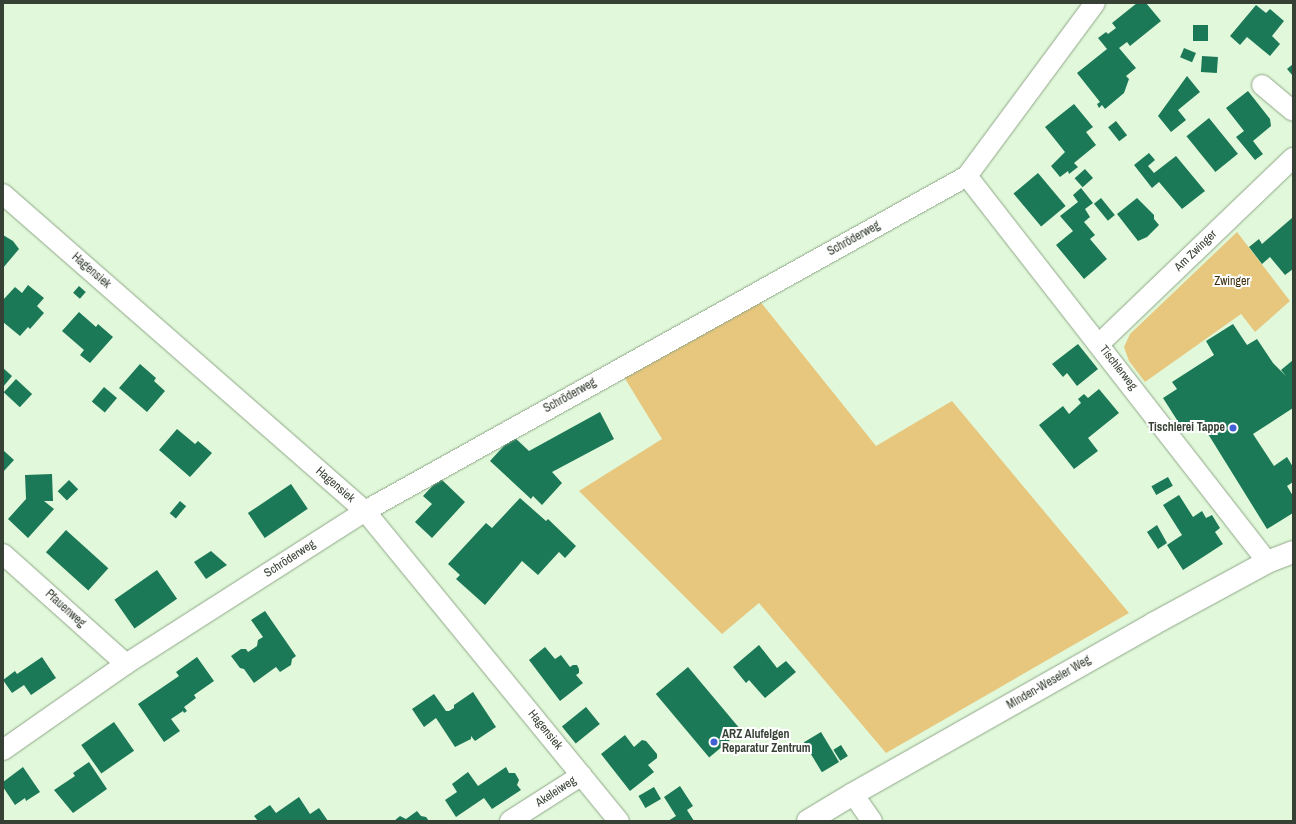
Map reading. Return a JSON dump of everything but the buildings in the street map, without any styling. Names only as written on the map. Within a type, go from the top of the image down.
[{"type":"street","name":"Schröderweg","points":[[3,750],[126,664],[365,511],[967,176],[1096,3]]},
{"type":"street","points":[[1262,85],[1293,111]]},
{"type":"street","name":"Am Zwinger","points":[[1099,344],[1293,158]]},
{"type":"street","name":"Tischlerweg","points":[[967,176],[1267,562]]},
{"type":"street","name":"Hagensiek","points":[[3,194],[365,511],[619,821]]},
{"type":"street","name":"Minden-Weseler Weg","points":[[808,821],[1146,628],[1267,562],[1293,552]]},
{"type":"street","name":"Pfauenweg","points":[[3,554],[126,664]]},
{"type":"street","name":"Akeleiweg","points":[[510,821],[582,775]]},
{"type":"street","points":[[853,794],[872,821]]},
{"type":"green space","name":"Zwinger","points":[[1237,232],[1290,301],[1255,332],[1241,314],[1145,382],[1129,361],[1124,347],[1130,334]]},
{"type":"green space","points":[[759,300],[876,446],[952,401],[1129,613],[886,753],[759,603],[722,634],[579,491],[662,439],[621,372]]},
{"type":"place","name":"Tischlerei Tappe","points":[[1233,428]]},
{"type":"place","name":"ARZ Alufelgen Reparatur Zentrum","points":[[714,742]]}]
